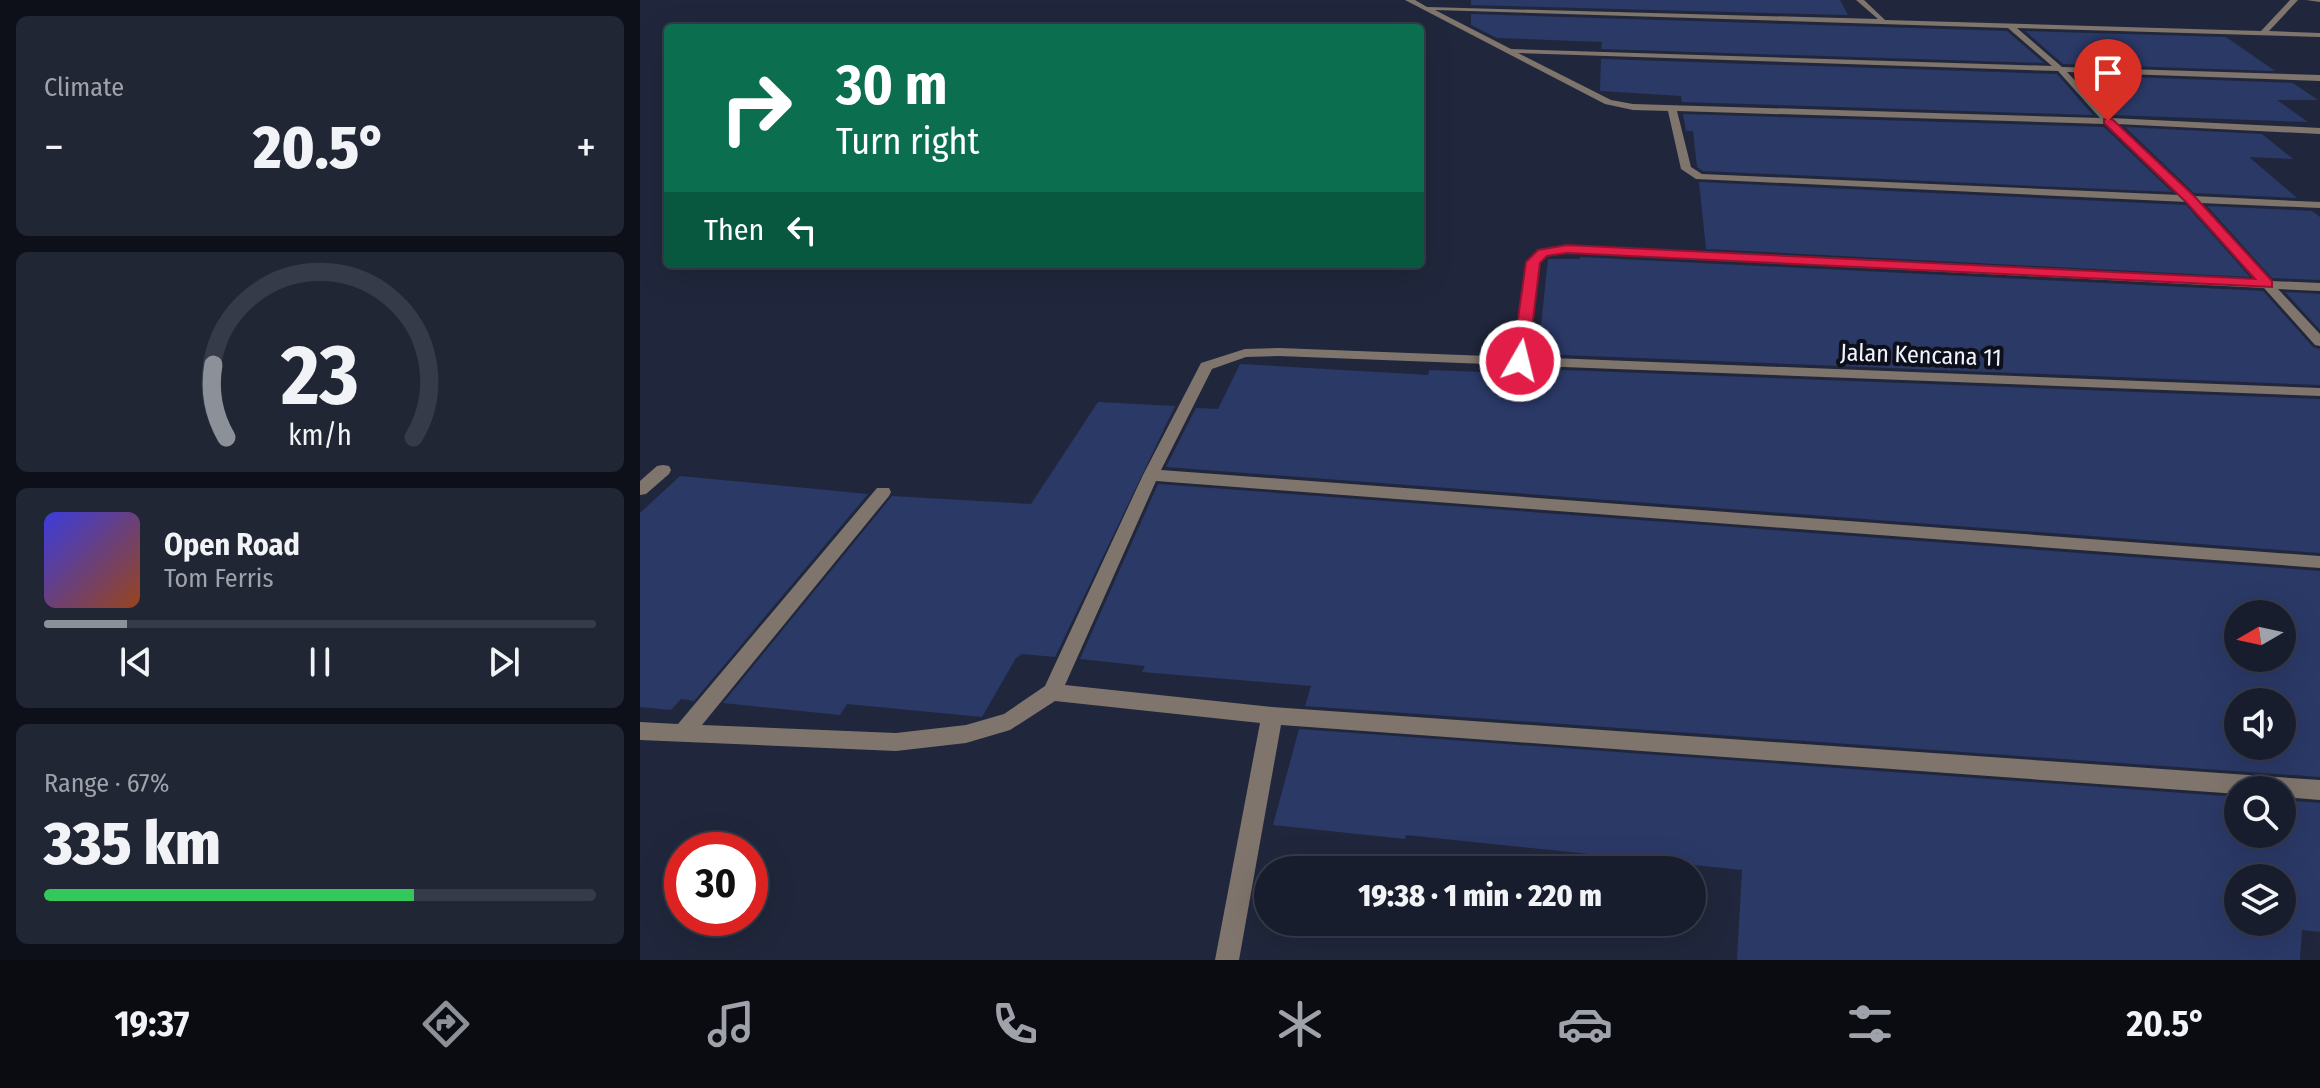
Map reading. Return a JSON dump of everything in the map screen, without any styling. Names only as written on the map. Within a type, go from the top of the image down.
[{"type":"street","points":[[1409,0],[1608,102],[1672,108],[2108,121],[2320,131]]},
{"type":"street","points":[[1860,0],[1882,19]]},
{"type":"street","points":[[2263,33],[2294,0]]},
{"type":"street","points":[[2310,0],[2320,0]]},
{"type":"street","points":[[1426,8],[1882,19],[2320,35]]},
{"type":"street","points":[[2008,24],[2061,70],[2108,121],[2191,200],[2320,342]]},
{"type":"street","points":[[1508,50],[2320,78]]},
{"type":"street","points":[[1672,108],[1686,169],[1700,177],[2320,205]]},
{"type":"street","points":[[1520,361],[1533,262],[1543,253],[1567,249],[2320,287]]},
{"type":"street","name":"Jalan Kencana 11","points":[[1052,692],[1151,475],[1206,366],[1223,358],[1245,353],[1279,352],[2320,392]]},
{"type":"street","points":[[640,490],[663,470]]},
{"type":"street","points":[[1151,475],[2320,562]]},
{"type":"street","points":[[683,733],[883,492]]},
{"type":"street","points":[[640,731],[896,742],[966,734],[1010,721],[1052,692],[1272,716],[2320,790]]},
{"type":"street","points":[[1227,960],[1272,716]]},
{"type":"building","points":[[1471,0],[1840,0],[1848,15],[1471,5]]},
{"type":"building","points":[[1471,14],[2007,31],[2044,63],[1601,49],[1602,42],[1497,38],[1471,25]]},
{"type":"building","points":[[2025,31],[2226,37],[2275,71],[2063,64]]},
{"type":"building","points":[[1601,59],[2057,74],[2093,115],[1682,102],[1681,96],[1600,91]]},
{"type":"building","points":[[2074,75],[2293,83],[2318,100],[2277,100],[2308,122],[2112,115]]},
{"type":"building","points":[[1683,114],[2104,127],[2172,192],[1703,171],[1697,167],[1693,131],[1686,131]]},
{"type":"building","points":[[2125,127],[2262,134],[2293,159],[2249,157],[2297,198],[2194,193]]},
{"type":"building","points":[[1699,182],[2186,205],[2250,277],[1706,249]]},
{"type":"building","points":[[2207,206],[2312,211],[2320,217],[2320,280],[2272,278]]},
{"type":"building","points":[[1580,257],[2263,291],[2313,347],[2320,349],[2320,385],[1538,354],[1548,259]]},
{"type":"building","points":[[2285,292],[2320,294],[2320,330]]},
{"type":"building","points":[[1240,364],[1428,375],[1429,370],[1536,374],[1537,369],[2320,399],[2320,553],[1166,467],[1196,408],[1218,409]]},
{"type":"building","points":[[1098,402],[1175,406],[1055,657],[1022,654],[1016,658],[982,717],[847,704],[840,715],[723,703],[892,496],[1031,504]]},
{"type":"building","points":[[680,476],[868,494],[694,701],[681,699],[671,710],[640,707],[640,513]]},
{"type":"building","points":[[1158,484],[2320,571],[2320,777],[1305,706],[1311,686],[1142,672],[1145,666],[1080,659]]},
{"type":"building","points":[[1299,729],[2224,796],[2224,848],[2296,848],[2296,801],[2320,803],[2320,932],[2302,930],[2300,960],[1737,960],[1742,870],[1706,866],[1706,856],[1608,856],[1406,835],[1405,839],[1273,825]]},
{"type":"route","points":[[1520,361],[1533,262],[1543,253],[1567,249],[2267,284],[2191,200],[2108,121]]}]
